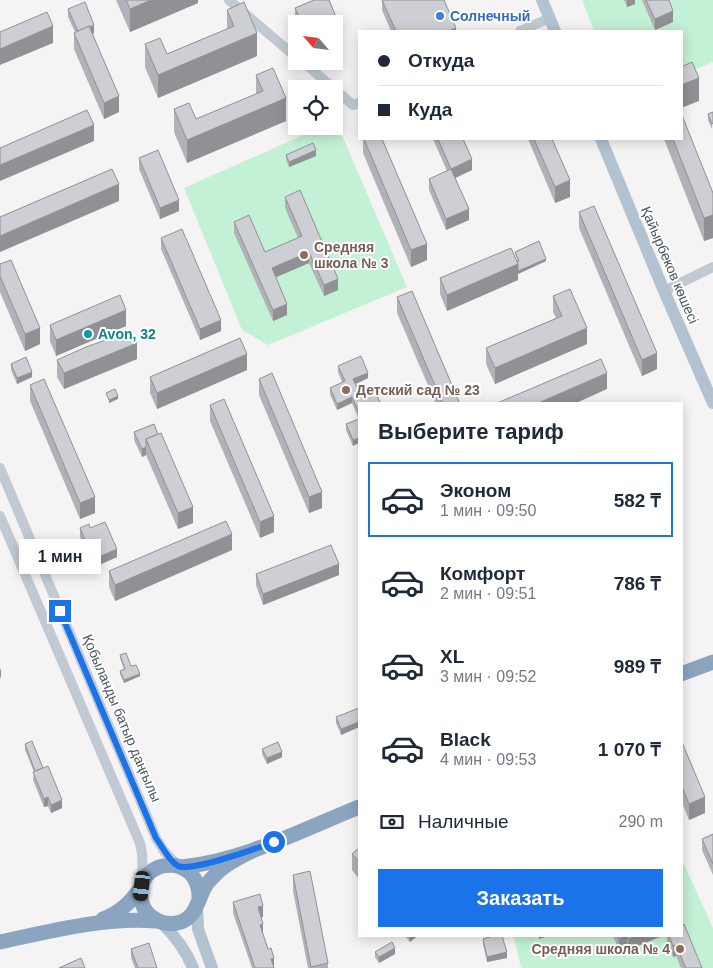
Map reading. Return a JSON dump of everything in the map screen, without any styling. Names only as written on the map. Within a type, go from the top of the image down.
[{"type":"highway","points":[[683,673],[713,662]]},
{"type":"highway","points":[[90,924],[125,908],[148,874],[157,868],[167,865],[197,865],[258,848],[358,807]]},
{"type":"highway","points":[[0,942],[90,924],[125,920],[172,924],[182,921],[192,915],[206,886],[218,872],[258,848]]},
{"type":"highway","points":[[179,866],[190,872],[196,880],[199,890],[198,903]]},
{"type":"highway","points":[[142,885],[140,896],[143,906],[148,915],[159,922]]},
{"type":"main road","points":[[542,0],[555,30]]},
{"type":"main road","name":"Қайырбеков көшесі","points":[[600,140],[713,403]]},
{"type":"main road","points":[[198,903],[198,929],[212,968]]},
{"type":"main road","points":[[159,922],[176,938],[193,968]]},
{"type":"street","points":[[229,0],[288,50]]},
{"type":"street","points":[[522,30],[550,18]]},
{"type":"street","points":[[313,70],[354,105],[358,103]]},
{"type":"street","points":[[664,291],[713,267]]},
{"type":"street","name":"Қобыланды батыр даңғылы","points":[[0,468],[156,838],[164,851],[179,866]]},
{"type":"street","points":[[0,516],[140,843],[142,853],[142,885]]},
{"type":"green space","points":[[582,0],[713,0],[713,62],[683,74],[683,30],[594,30]]},
{"type":"green space","points":[[304,135],[342,135],[407,287],[268,345],[242,330],[184,188]]},
{"type":"green space","points":[[683,864],[713,928],[713,968],[521,968],[514,937],[683,937]]},
{"type":"building","points":[[126,0],[151,0],[130,9]]},
{"type":"building","points":[[314,0],[329,0],[335,15],[298,15],[295,8]]},
{"type":"building","points":[[382,0],[444,0],[456,28],[451,30],[396,30]]},
{"type":"building","points":[[646,0],[669,0],[673,11],[655,19]]},
{"type":"building","points":[[85,2],[94,25],[78,31],[68,9]]},
{"type":"building","points":[[244,2],[257,33],[158,75],[145,44],[160,38],[167,54],[234,26],[227,10]]},
{"type":"building","points":[[47,12],[53,26],[0,49],[0,32]]},
{"type":"building","points":[[89,26],[119,96],[104,103],[74,33]]},
{"type":"building","points":[[692,62],[699,78],[683,84],[683,66]]},
{"type":"building","points":[[273,68],[286,98],[187,140],[174,109],[189,103],[196,119],[263,91],[256,75]]},
{"type":"building","points":[[87,110],[94,125],[0,165],[0,148]]},
{"type":"building","points":[[713,112],[713,123],[712,124],[708,114]]},
{"type":"building","points":[[683,118],[713,193],[713,215],[704,218],[673,140],[683,140]]},
{"type":"building","points":[[364,140],[382,140],[427,244],[411,250]]},
{"type":"building","points":[[438,140],[463,140],[472,159],[451,169]]},
{"type":"building","points":[[534,140],[552,140],[570,180],[555,187]]},
{"type":"building","points":[[313,143],[316,150],[289,162],[286,155]]},
{"type":"building","points":[[158,150],[179,200],[160,208],[139,158]]},
{"type":"building","points":[[112,169],[119,184],[0,236],[0,217]]},
{"type":"building","points":[[451,169],[469,209],[446,219],[429,179]]},
{"type":"building","name":"Средняя школа № 3","points":[[300,190],[338,279],[324,285],[309,252],[272,268],[287,304],[273,310],[234,222],[249,215],[265,252],[302,236],[285,197]]},
{"type":"building","points":[[594,206],[657,353],[642,360],[579,212]]},
{"type":"building","points":[[182,229],[221,320],[200,329],[161,238]]},
{"type":"building","points":[[539,241],[546,259],[518,271],[517,261],[519,261],[515,252]]},
{"type":"building","points":[[511,248],[518,264],[447,295],[440,278]]},
{"type":"building","points":[[11,260],[40,328],[25,334],[0,276],[0,264]]},
{"type":"building","points":[[570,289],[587,328],[495,368],[486,348],[562,316],[553,296]]},
{"type":"building","points":[[412,291],[459,402],[442,402],[397,297]]},
{"type":"building","points":[[120,295],[126,310],[56,340],[50,325]]},
{"type":"building","points":[[131,331],[137,343],[64,373],[57,360],[86,347]]},
{"type":"building","points":[[240,338],[247,354],[157,393],[150,377]]},
{"type":"building","name":"Детский сад № 23","points":[[361,356],[368,373],[353,379],[361,396],[374,390],[380,402],[358,402],[358,411],[352,397],[337,404],[330,388],[345,381],[338,366]]},
{"type":"building","points":[[26,357],[32,372],[17,378],[11,364]]},
{"type":"building","points":[[601,359],[607,373],[541,402],[500,402]]},
{"type":"building","points":[[272,373],[322,492],[309,497],[259,379]]},
{"type":"building","points":[[44,379],[95,497],[80,503],[30,385]]},
{"type":"building","points":[[115,389],[118,396],[109,400],[106,393]]},
{"type":"building","points":[[224,399],[274,516],[260,522],[210,405]]},
{"type":"building","points":[[358,419],[358,438],[353,440],[346,424]]},
{"type":"building","points":[[154,424],[158,434],[146,439],[146,447],[142,449],[134,432]]},
{"type":"building","points":[[161,433],[193,507],[178,513],[146,439]]},
{"type":"building","points":[[226,521],[232,534],[115,585],[109,571]]},
{"type":"building","points":[[105,522],[117,549],[99,557],[91,554],[80,528],[89,524],[90,528]]},
{"type":"building","points":[[331,545],[339,564],[263,594],[256,574]]},
{"type":"building","points":[[126,653],[131,666],[136,665],[140,674],[124,680],[120,671],[125,669],[120,655]]},
{"type":"building","points":[[358,708],[358,722],[341,729],[336,717]]},
{"type":"building","points":[[32,741],[43,768],[35,771],[25,744]]},
{"type":"building","points":[[278,742],[282,752],[267,758],[262,749]]},
{"type":"building","points":[[683,745],[705,797],[689,804],[683,789]]},
{"type":"building","points":[[48,766],[62,800],[51,805],[48,797],[44,799],[33,772]]},
{"type":"building","points":[[713,834],[713,864],[702,839]]},
{"type":"building","points":[[358,849],[358,861],[352,854]]},
{"type":"building","points":[[310,871],[328,963],[311,967],[293,875]]},
{"type":"building","points":[[260,894],[263,906],[258,907],[263,924],[260,925],[268,949],[271,948],[274,958],[271,959],[274,968],[255,968],[233,902]]},
{"type":"building","name":"Средняя школа № 4","points":[[683,925],[702,968],[686,968],[676,945],[673,946],[669,937],[683,937]]},
{"type":"building","points":[[502,937],[507,952],[487,957],[483,939]]},
{"type":"building","points":[[392,942],[395,948],[379,957],[375,952]]},
{"type":"building","points":[[149,943],[157,968],[138,968],[131,949]]},
{"type":"building","points":[[81,958],[85,968],[59,968]]},
{"type":"place","name":"Солнечный","points":[[440,16]]},
{"type":"place","name":"Средняя школа № 3","points":[[304,255]]},
{"type":"place","name":"Avon, 32","points":[[88,334]]},
{"type":"place","name":"Детский сад № 23","points":[[346,390]]},
{"type":"place","name":"Средняя школа № 4","points":[[680,949]]},
{"type":"route","points":[[60,611],[156,838],[164,851],[177,865],[197,865],[274,842]]}]
